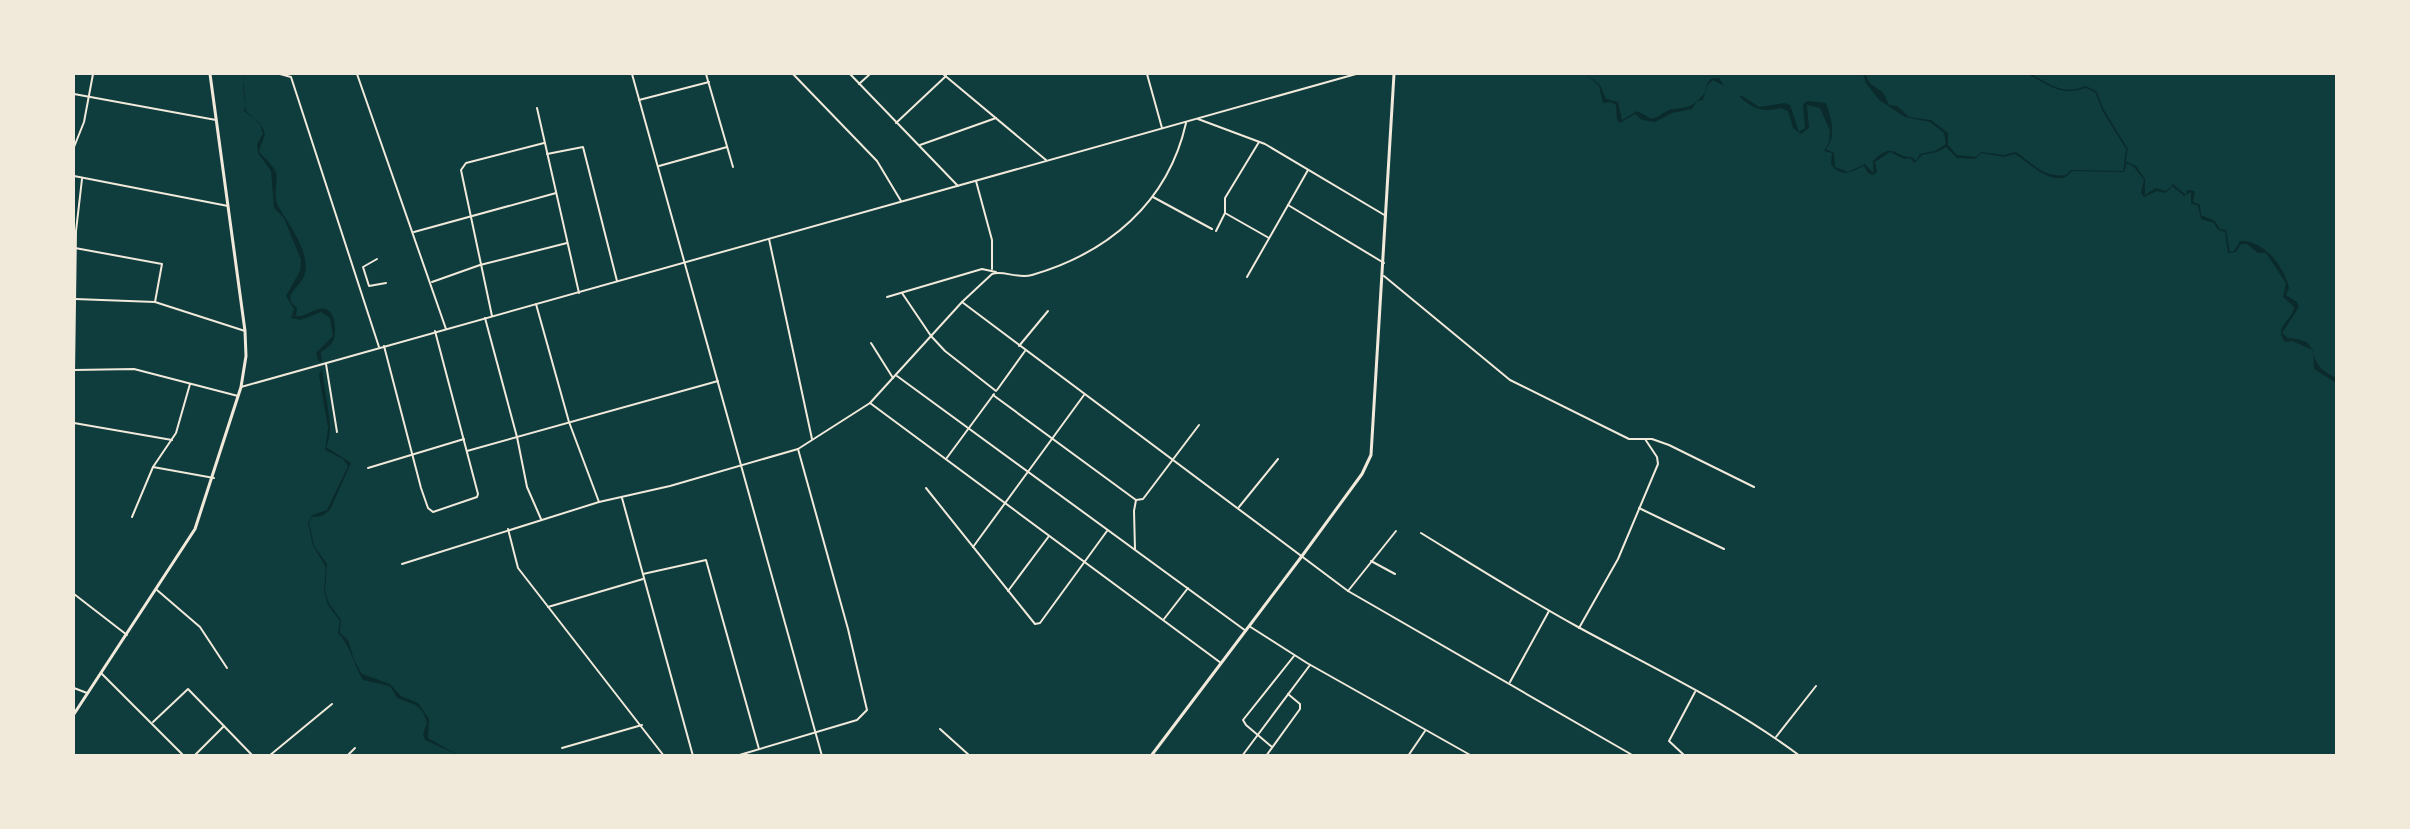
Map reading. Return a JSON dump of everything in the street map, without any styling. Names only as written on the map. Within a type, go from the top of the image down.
[{"type":"street","points":[[74,147],[84,122],[93,74]]},
{"type":"street","points":[[74,714],[190,539],[214,478],[241,387],[246,356],[244,331],[210,74]]},
{"type":"street","points":[[280,74],[291,77],[379,347]]},
{"type":"street","points":[[357,74],[446,328]]},
{"type":"street","points":[[632,74],[822,756]]},
{"type":"street","points":[[706,74],[733,167]]},
{"type":"street","points":[[793,74],[876,161],[902,202]]},
{"type":"street","points":[[850,74],[895,124],[958,186]]},
{"type":"street","points":[[859,84],[870,74]]},
{"type":"street","points":[[943,74],[1046,160]]},
{"type":"street","points":[[1147,74],[1162,128]]},
{"type":"street","points":[[241,387],[1356,74]]},
{"type":"street","points":[[1150,756],[1302,556],[1362,474],[1371,455],[1384,276],[1394,74]]},
{"type":"street","points":[[895,124],[946,76]]},
{"type":"street","points":[[639,100],[709,82]]},
{"type":"street","points":[[74,94],[216,120]]},
{"type":"street","points":[[537,108],[579,293]]},
{"type":"street","points":[[919,146],[996,118]]},
{"type":"street","points":[[1198,119],[1259,141],[1387,216]]},
{"type":"street","points":[[887,297],[982,269],[1022,277],[1068,263],[1140,215],[1153,197],[1177,149],[1186,122]]},
{"type":"street","points":[[1153,197],[1214,230],[1225,213],[1225,198],[1259,141]]},
{"type":"street","points":[[492,316],[469,216],[461,175],[462,165],[544,143]]},
{"type":"street","points":[[547,154],[583,147],[616,281]]},
{"type":"street","points":[[659,166],[727,147]]},
{"type":"street","points":[[1247,277],[1308,170]]},
{"type":"street","points":[[74,176],[228,206]]},
{"type":"street","points":[[82,179],[75,248],[74,372],[134,369],[238,396]]},
{"type":"street","points":[[976,181],[992,240],[992,270]]},
{"type":"street","points":[[414,232],[556,193]]},
{"type":"street","points":[[1288,205],[1384,263]]},
{"type":"street","points":[[1225,213],[1269,238]]},
{"type":"street","points":[[769,239],[812,439]]},
{"type":"street","points":[[431,282],[480,266],[567,243]]},
{"type":"street","points":[[75,248],[162,264],[155,302]]},
{"type":"street","points":[[377,259],[363,265],[366,276],[370,287],[386,284]]},
{"type":"street","points":[[402,564],[599,501],[621,498],[741,467],[798,449],[870,403],[962,302],[987,278],[997,272]]},
{"type":"street","points":[[356,279],[366,276]]},
{"type":"street","points":[[1384,276],[1510,380],[1620,435],[1638,441],[1645,439],[1669,445],[1754,487]]},
{"type":"street","points":[[902,293],[931,336],[945,351],[996,391]]},
{"type":"street","points":[[74,299],[155,302],[244,331]]},
{"type":"street","points":[[962,302],[1084,395],[1239,507],[1348,591],[1510,682],[1634,756]]},
{"type":"street","points":[[536,304],[569,422],[599,501]]},
{"type":"street","points":[[1019,346],[1048,311]]},
{"type":"street","points":[[485,318],[517,436],[528,487],[541,519]]},
{"type":"street","points":[[384,346],[412,454],[428,508],[433,512],[477,497],[435,331]]},
{"type":"street","points":[[871,343],[895,377],[970,428],[1246,631]]},
{"type":"street","points":[[946,459],[1025,351]]},
{"type":"street","points":[[326,364],[337,432]]},
{"type":"street","points":[[466,451],[718,381]]},
{"type":"street","points":[[132,517],[153,467],[172,440],[190,384]]},
{"type":"street","points":[[993,395],[1136,500],[1143,499],[1199,425]]},
{"type":"street","points":[[973,547],[1084,395]]},
{"type":"street","points":[[870,403],[1221,663]]},
{"type":"street","points":[[74,423],[172,440]]},
{"type":"street","points":[[368,468],[464,439]]},
{"type":"street","points":[[1579,628],[1618,559],[1658,464],[1657,457],[1645,439]]},
{"type":"street","points":[[736,756],[857,720],[867,710],[848,629],[798,449]]},
{"type":"street","points":[[1239,507],[1278,459]]},
{"type":"street","points":[[153,467],[214,478]]},
{"type":"street","points":[[926,488],[1037,624],[1108,530]]},
{"type":"street","points":[[621,498],[693,756]]},
{"type":"street","points":[[1135,549],[1136,500]]},
{"type":"street","points":[[1639,508],[1724,549]]},
{"type":"street","points":[[508,530],[514,561],[547,608],[642,725],[664,756]]},
{"type":"street","points":[[1348,591],[1396,531]]},
{"type":"street","points":[[1421,533],[1549,611],[1776,737],[1800,756]]},
{"type":"street","points":[[1008,591],[1049,536]]},
{"type":"street","points":[[642,574],[706,560],[759,749]]},
{"type":"street","points":[[1371,561],[1395,574]]},
{"type":"street","points":[[547,608],[643,579]]},
{"type":"street","points":[[1164,619],[1188,588]]},
{"type":"street","points":[[157,590],[200,627],[227,668]]},
{"type":"street","points":[[74,594],[127,635]]},
{"type":"street","points":[[1510,682],[1549,611]]},
{"type":"street","points":[[1249,626],[1294,656],[1471,755]]},
{"type":"street","points":[[1272,747],[1243,720],[1294,656]]},
{"type":"street","points":[[1242,756],[1310,665]]},
{"type":"street","points":[[101,673],[153,722],[184,756]]},
{"type":"street","points":[[1776,737],[1816,686]]},
{"type":"street","points":[[74,688],[87,693]]},
{"type":"street","points":[[153,722],[186,688],[253,756]]},
{"type":"street","points":[[1685,756],[1669,741],[1696,691]]},
{"type":"street","points":[[1266,756],[1300,709],[1300,704],[1288,694]]},
{"type":"street","points":[[269,756],[332,704]]},
{"type":"street","points":[[562,748],[642,725]]},
{"type":"street","points":[[194,756],[224,726]]},
{"type":"street","points":[[940,729],[970,756]]},
{"type":"street","points":[[1408,756],[1426,730]]},
{"type":"street","points":[[347,756],[355,748]]},
{"type":"water","points":[[1586,74],[1600,85],[1606,99],[1618,102],[1622,120],[1637,111],[1652,119],[1668,110],[1689,106],[1697,101],[1692,109],[1672,113],[1655,122],[1642,120],[1635,114],[1620,123],[1617,120],[1616,105],[1611,102],[1603,103],[1599,86]]},
{"type":"water","points":[[1863,74],[1866,74],[1869,82],[1883,93],[1889,105],[1897,106],[1909,117],[1931,120],[1948,133],[1948,145],[1957,155],[1976,157],[1981,152],[2004,155],[2016,152],[2038,169],[2058,175],[2066,175],[2071,170],[2123,171],[2125,161],[2136,166],[2145,179],[2145,195],[2156,188],[2166,191],[2173,184],[2186,195],[2184,196],[2172,186],[2166,193],[2157,191],[2144,197],[2141,193],[2144,180],[2134,167],[2127,163],[2124,172],[2072,171],[2066,177],[2058,178],[2043,173],[2015,154],[2004,157],[1981,153],[1975,159],[1957,158],[1946,147],[1937,152],[1922,155],[1915,163],[1910,158],[1904,159],[1890,152],[1875,162],[1877,172],[1873,175],[1868,173],[1864,166],[1851,172],[1843,173],[1835,169],[1831,164],[1832,153],[1824,151],[1829,142],[1830,131],[1820,108],[1807,105],[1809,128],[1801,134],[1793,128],[1788,111],[1781,108],[1759,109],[1740,97],[1741,95],[1759,107],[1784,103],[1790,105],[1799,132],[1805,128],[1803,104],[1808,101],[1826,103],[1832,133],[1829,144],[1826,149],[1834,153],[1835,167],[1848,172],[1865,164],[1873,173],[1873,161],[1885,152],[1894,151],[1906,157],[1912,157],[1916,161],[1920,154],[1935,151],[1946,144],[1944,133],[1930,122],[1905,117],[1879,100],[1866,83]]},
{"type":"water","points":[[1713,78],[1719,78],[1724,86],[1713,80],[1707,86],[1703,100],[1697,101],[1704,94],[1708,82]]},
{"type":"water","points":[[260,125],[265,134],[259,151],[275,170],[278,206],[297,238],[306,265],[301,282],[290,296],[291,302],[297,308],[296,316],[324,309],[331,313],[334,321],[334,340],[321,352],[322,362],[319,362],[316,353],[333,336],[330,318],[321,312],[301,320],[291,318],[294,309],[286,296],[300,271],[301,260],[284,218],[274,208],[271,171],[258,153],[257,144],[263,134]]},
{"type":"water","points":[[2187,190],[2195,191],[2193,202],[2200,205],[2201,215],[2215,221],[2220,229],[2226,230],[2230,252],[2234,251],[2240,241],[2257,244],[2271,255],[2282,271],[2289,288],[2286,295],[2297,302],[2299,307],[2282,333],[2288,338],[2304,341],[2312,350],[2292,341],[2285,342],[2282,337],[2281,332],[2282,328],[2294,307],[2283,297],[2286,283],[2266,253],[2258,253],[2247,244],[2241,244],[2236,252],[2228,253],[2225,232],[2218,230],[2214,223],[2201,219],[2198,206],[2191,203],[2191,192],[2186,195]]},
{"type":"water","points":[[2313,353],[2316,362],[2336,378],[2336,383],[2314,369]]},
{"type":"water","points":[[322,368],[330,431],[326,447],[351,463],[330,510],[322,516],[312,517],[309,522],[314,546],[327,564],[325,592],[329,603],[341,620],[340,633],[348,640],[354,660],[362,674],[390,684],[401,696],[418,703],[429,719],[428,738],[458,755],[425,740],[423,734],[427,723],[423,712],[416,705],[397,698],[390,686],[363,680],[346,644],[338,633],[340,621],[328,605],[324,591],[326,567],[313,546],[308,523],[312,515],[327,510],[348,466],[343,459],[325,450],[328,428],[319,375]]},
{"type":"waterway","points":[[2030,74],[2063,90],[2078,90],[2086,87],[2096,92],[2103,110],[2127,149],[2125,161]]}]
